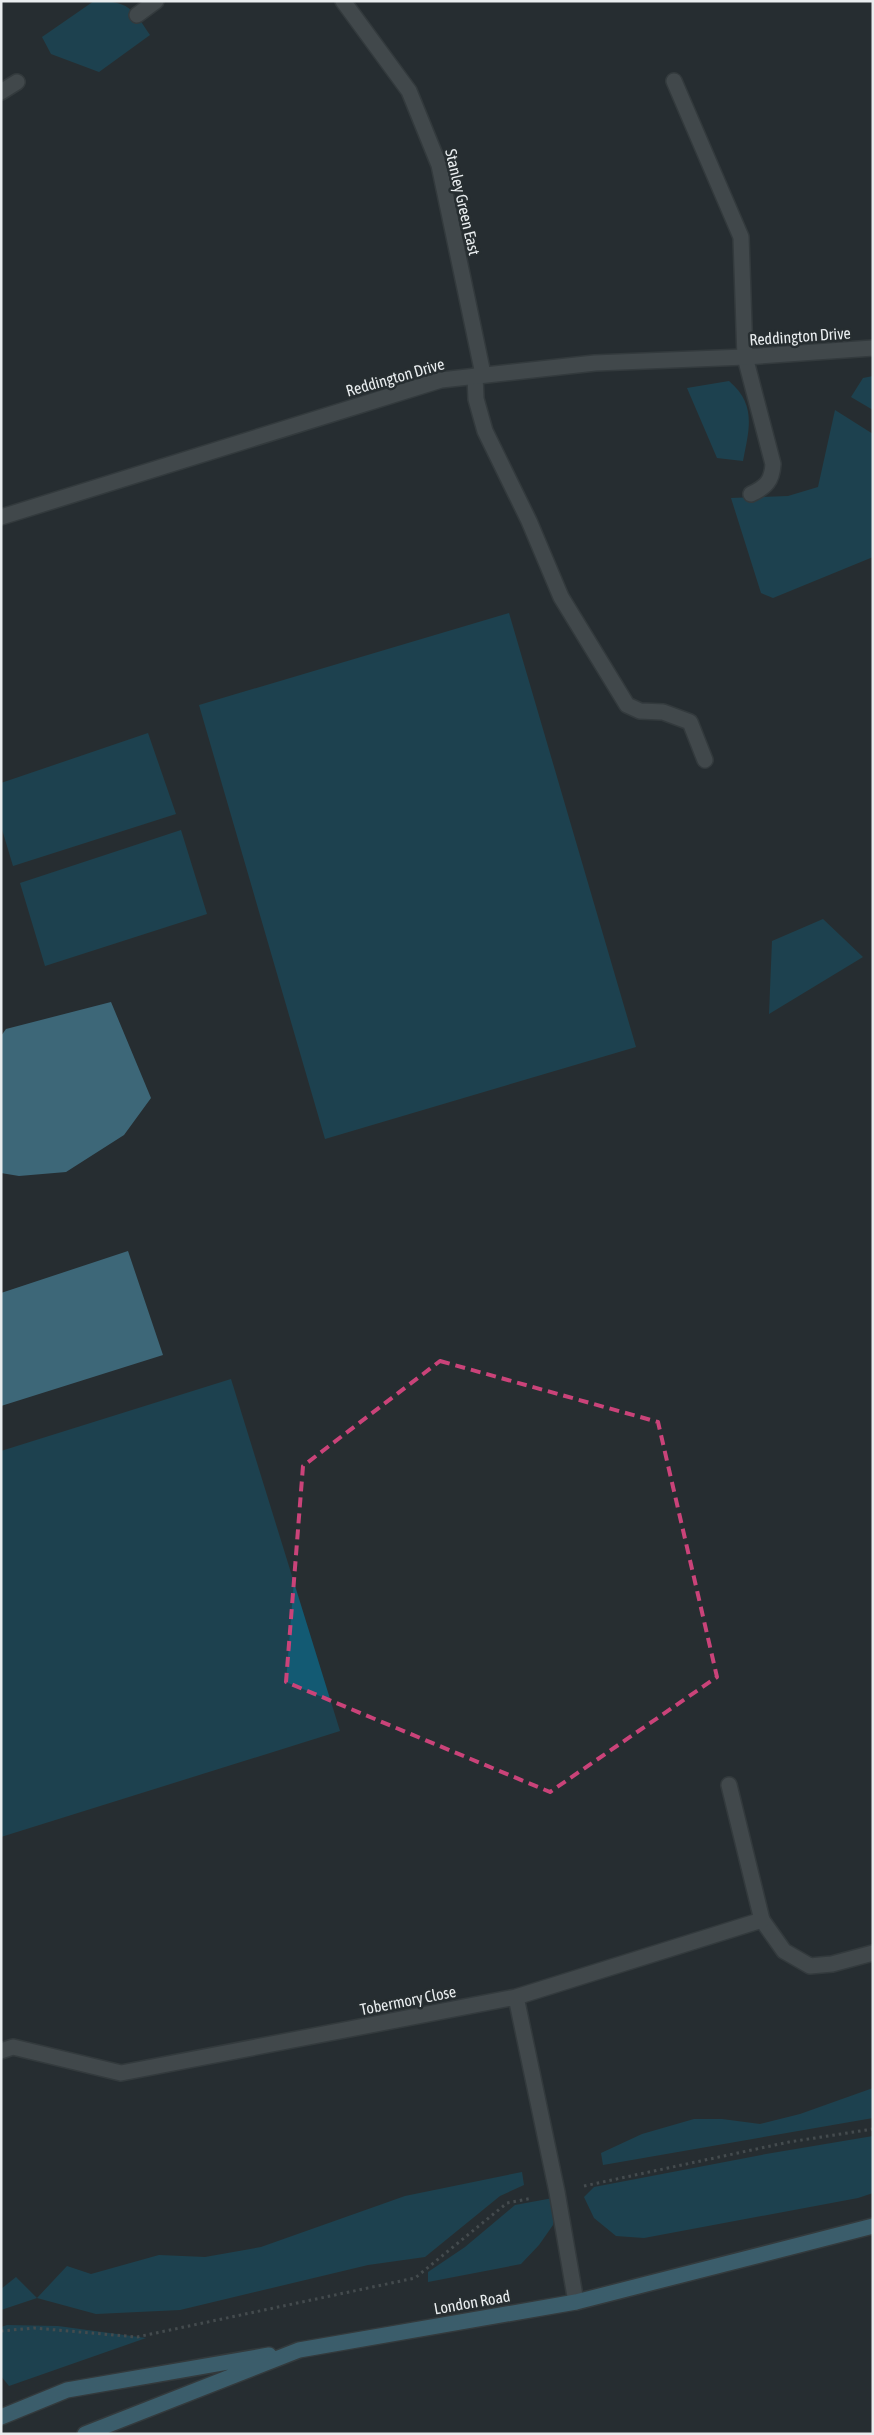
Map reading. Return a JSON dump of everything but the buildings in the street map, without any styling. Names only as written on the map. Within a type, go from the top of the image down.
[{"type":"main road","name":"London Road","points":[[85,2434],[298,2350],[576,2302],[873,2226]]},
{"type":"main road","points":[[1,2417],[67,2390],[298,2350]]},
{"type":"street","points":[[137,15],[156,1]]},
{"type":"street","name":"Stanley Green East","points":[[343,1],[409,92],[439,165],[479,375],[476,399],[485,431],[529,521],[565,604],[627,705],[640,711],[664,712],[690,722],[705,760]]},
{"type":"street","points":[[674,81],[741,237],[745,357],[773,464],[773,475],[767,485],[751,494]]},
{"type":"street","points":[[1,92],[17,82]]},
{"type":"street","name":"Reddington Drive","points":[[1,517],[441,380],[595,363],[745,357],[873,348]]},
{"type":"street","points":[[729,1785],[762,1920],[784,1951],[810,1966],[832,1964],[873,1953]]},
{"type":"street","name":"Tobermory Close","points":[[1,2051],[13,2048],[121,2073],[516,1997],[762,1920]]},
{"type":"street","points":[[516,1997],[557,2192],[576,2302]]},
{"type":"path","points":[[1,2331],[34,2328],[138,2337],[415,2278],[507,2203],[789,2142],[873,2129]]},
{"type":"highlighted area","points":[[440,1361],[658,1422],[717,1677],[550,1792],[286,1682],[303,1466]]},
{"type":"shaded area","points":[[94,1],[106,1],[128,8],[139,18],[150,35],[99,72],[51,54],[42,37]]},
{"type":"shaded area","points":[[873,376],[873,410],[851,397],[863,378]]},
{"type":"shaded area","points":[[729,381],[744,399],[749,418],[743,461],[717,458],[687,388]]},
{"type":"shaded area","points":[[835,410],[873,434],[873,557],[773,598],[761,593],[731,498],[788,496],[818,487]]},
{"type":"shaded area","points":[[509,613],[636,1047],[325,1139],[199,705]]},
{"type":"shaded area","points":[[148,733],[176,814],[13,866],[1,826],[1,783]]},
{"type":"shaded area","points":[[181,830],[207,914],[45,966],[20,883]]},
{"type":"shaded area","points":[[823,919],[863,957],[769,1014],[772,941]]},
{"type":"shaded area","points":[[231,1379],[340,1731],[1,1837],[1,1451]]},
{"type":"shaded area","points":[[873,2088],[873,2118],[603,2165],[601,2153],[642,2134],[694,2119],[722,2119],[760,2124],[800,2114]]},
{"type":"shaded area","points":[[873,2136],[873,2193],[858,2198],[644,2238],[616,2236],[594,2218],[584,2197],[594,2187],[766,2154]]},
{"type":"shaded area","points":[[522,2172],[524,2185],[500,2196],[425,2257],[368,2265],[180,2310],[96,2314],[37,2298],[67,2266],[91,2274],[159,2255],[205,2257],[261,2247],[405,2196]]},
{"type":"shaded area","points":[[553,2198],[553,2225],[539,2245],[521,2264],[428,2282],[428,2272],[465,2247],[515,2205]]},
{"type":"shaded area","points":[[16,2277],[37,2298],[1,2310],[1,2289]]},
{"type":"shaded area","points":[[7,2325],[58,2326],[146,2338],[9,2386],[1,2376],[1,2327]]}]
